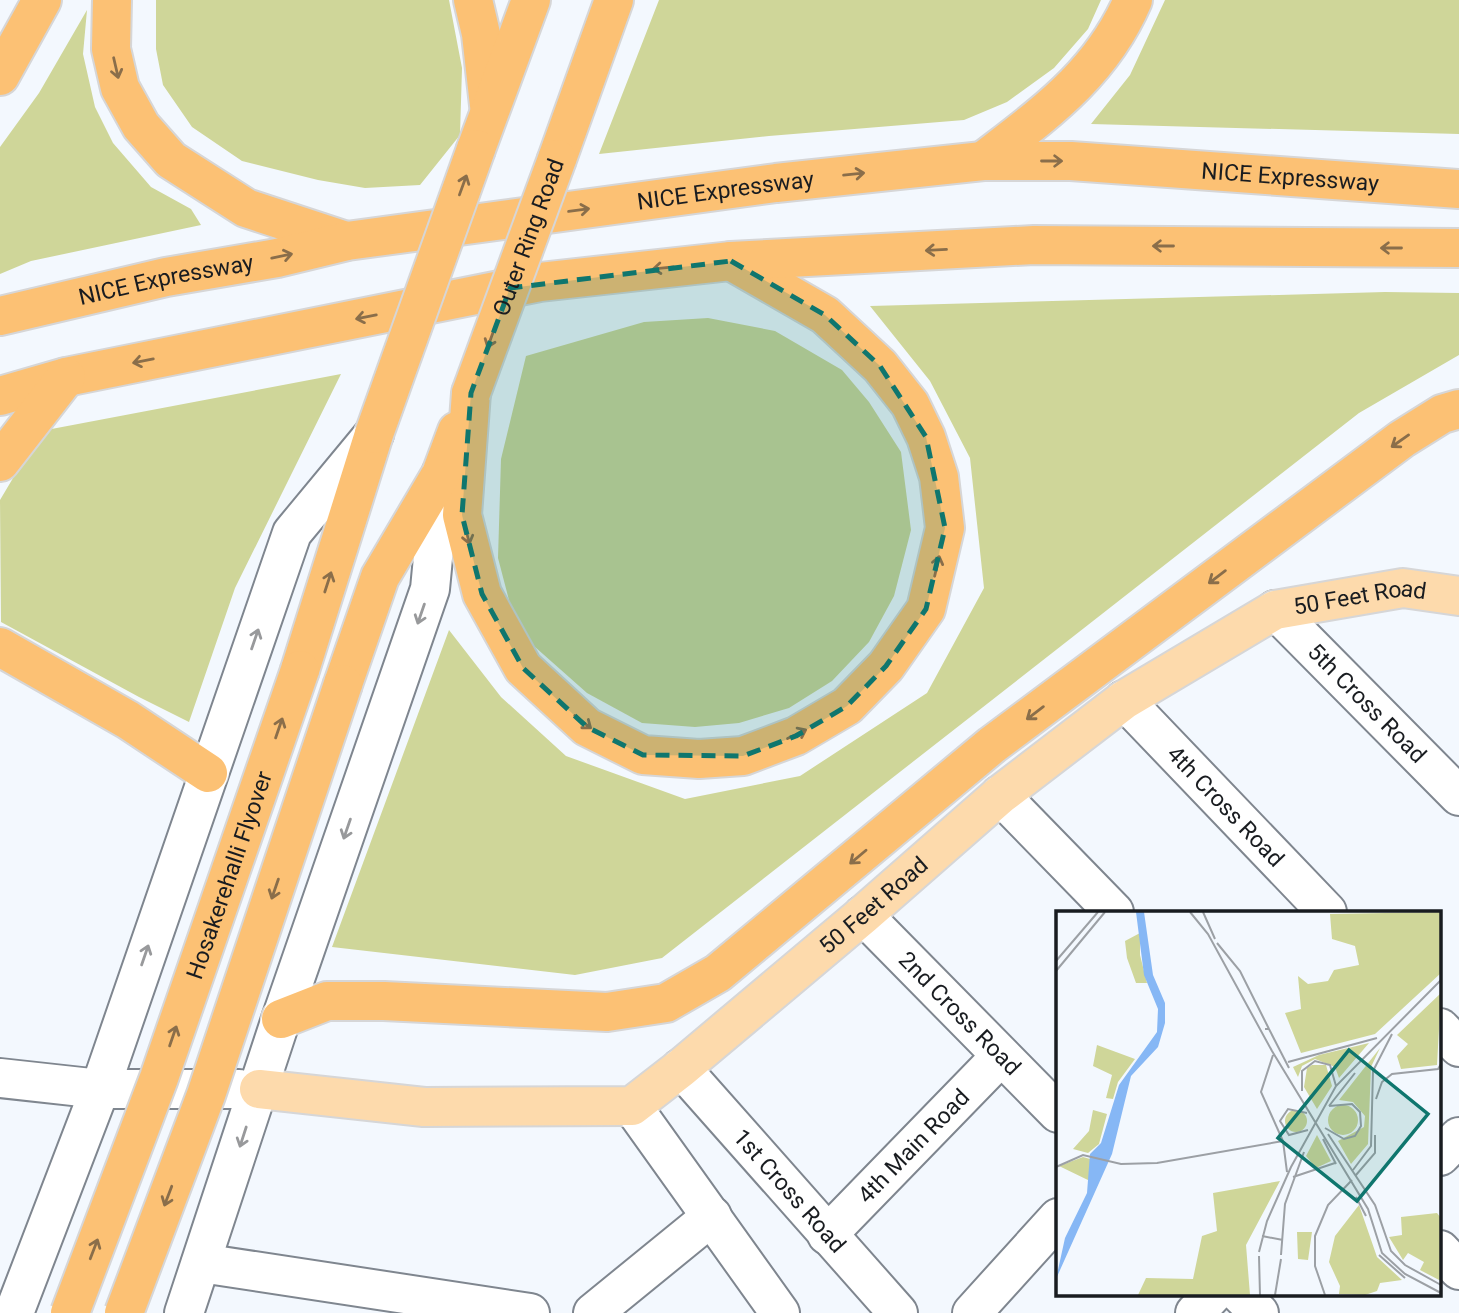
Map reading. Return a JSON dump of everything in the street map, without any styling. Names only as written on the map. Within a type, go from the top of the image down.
[{"type":"highway","points":[[1,72],[42,0]]},
{"type":"highway","points":[[112,0],[111,49],[120,88],[141,125],[171,160],[246,208],[347,242]]},
{"type":"highway","points":[[473,0],[481,34],[490,111]]},
{"type":"highway","points":[[374,434],[531,0]]},
{"type":"highway","name":"Outer Ring Road","points":[[441,474],[614,0]]},
{"type":"highway","points":[[984,160],[1070,92],[1100,57],[1122,25],[1133,0]]},
{"type":"highway","name":"NICE Expressway","points":[[0,316],[166,276],[277,258],[347,242],[762,184],[984,160],[1071,161],[1459,189]]},
{"type":"highway","points":[[0,396],[66,377],[540,282],[731,261],[1034,245],[1459,248]]},
{"type":"highway","points":[[471,393],[462,515],[482,594],[523,668],[587,727],[643,755],[699,759],[743,756],[796,736],[846,706],[887,666],[926,609],[946,528],[939,477],[926,437],[910,404],[880,366],[825,315],[731,261]]},
{"type":"highway","points":[[0,461],[66,377]]},
{"type":"highway","points":[[281,1019],[327,1001],[384,1001],[607,1012],[666,1003],[718,973],[1003,737],[1402,439],[1442,414],[1459,409]]},
{"type":"highway","name":"Hosakerehalli Flyover","points":[[70,1313],[159,1078],[300,670],[374,434]]},
{"type":"highway","points":[[124,1313],[206,1095],[380,577],[441,474]]},
{"type":"highway","points":[[0,647],[128,720],[208,773]]},
{"type":"main road","name":"50 Feet Road","points":[[632,1106],[863,915],[1000,795],[1124,700],[1275,610],[1403,588],[1459,596]]},
{"type":"main road","points":[[258,1088],[424,1107],[632,1106]]},
{"type":"street","points":[[14,1313],[15,1273],[100,1089],[292,533],[374,434]]},
{"type":"street","points":[[184,1313],[281,1019],[430,589],[441,474]]},
{"type":"street","name":"5th Cross Road","points":[[1275,610],[1459,796]]},
{"type":"street","name":"4th Cross Road","points":[[1124,700],[1326,911]]},
{"type":"street","points":[[1000,795],[1113,911]]},
{"type":"street","name":"2nd Cross Road","points":[[863,915],[1056,1111]]},
{"type":"street","points":[[1442,1030],[1459,1047]]},
{"type":"street","name":"4th Main Road","points":[[827,1235],[1001,1056]]},
{"type":"street","name":"1st Cross Road","points":[[681,1068],[898,1313]]},
{"type":"street","points":[[0,1078],[100,1089],[258,1088]]},
{"type":"street","points":[[632,1106],[780,1313]]},
{"type":"street","points":[[1442,1154],[1459,1137]]},
{"type":"street","points":[[609,1308],[712,1216]]},
{"type":"street","points":[[972,1313],[1056,1220]]},
{"type":"street","points":[[1442,1252],[1459,1270]]},
{"type":"street","points":[[201,1263],[530,1313]]},
{"type":"street","points":[[1195,1313],[1211,1296]]},
{"type":"street","points":[[1242,1296],[1259,1313]]},
{"type":"highlighted area","points":[[731,261],[825,315],[880,366],[926,437],[945,528],[926,609],[886,666],[847,706],[796,736],[743,756],[643,755],[587,727],[523,668],[482,594],[462,515],[471,393],[510,288]]},
{"type":"green space","points":[[156,0],[449,0],[462,68],[460,135],[420,185],[365,188],[318,180],[242,161],[192,127],[163,85],[156,49]]},
{"type":"green space","points":[[659,0],[1101,0],[1088,29],[1054,68],[1007,102],[964,120],[769,136],[599,154]]},
{"type":"green space","points":[[1165,0],[1459,0],[1459,134],[1091,124],[1130,75]]},
{"type":"green space","points":[[87,10],[83,54],[95,107],[113,143],[151,187],[191,209],[201,225],[31,261],[0,274],[0,147],[39,93]]},
{"type":"green space","points":[[1385,292],[1459,293],[1459,355],[1359,413],[662,958],[575,975],[332,947],[449,630],[501,697],[566,756],[685,799],[800,776],[927,693],[984,588],[970,458],[930,381],[870,306]]},
{"type":"green space","points":[[708,318],[775,331],[842,370],[869,402],[901,452],[911,530],[894,596],[869,642],[832,681],[789,708],[739,723],[695,727],[642,723],[587,693],[517,631],[498,558],[501,459],[526,356],[644,322]]},
{"type":"green space","points":[[341,374],[235,588],[189,722],[1,622],[0,500],[41,431]]}]
